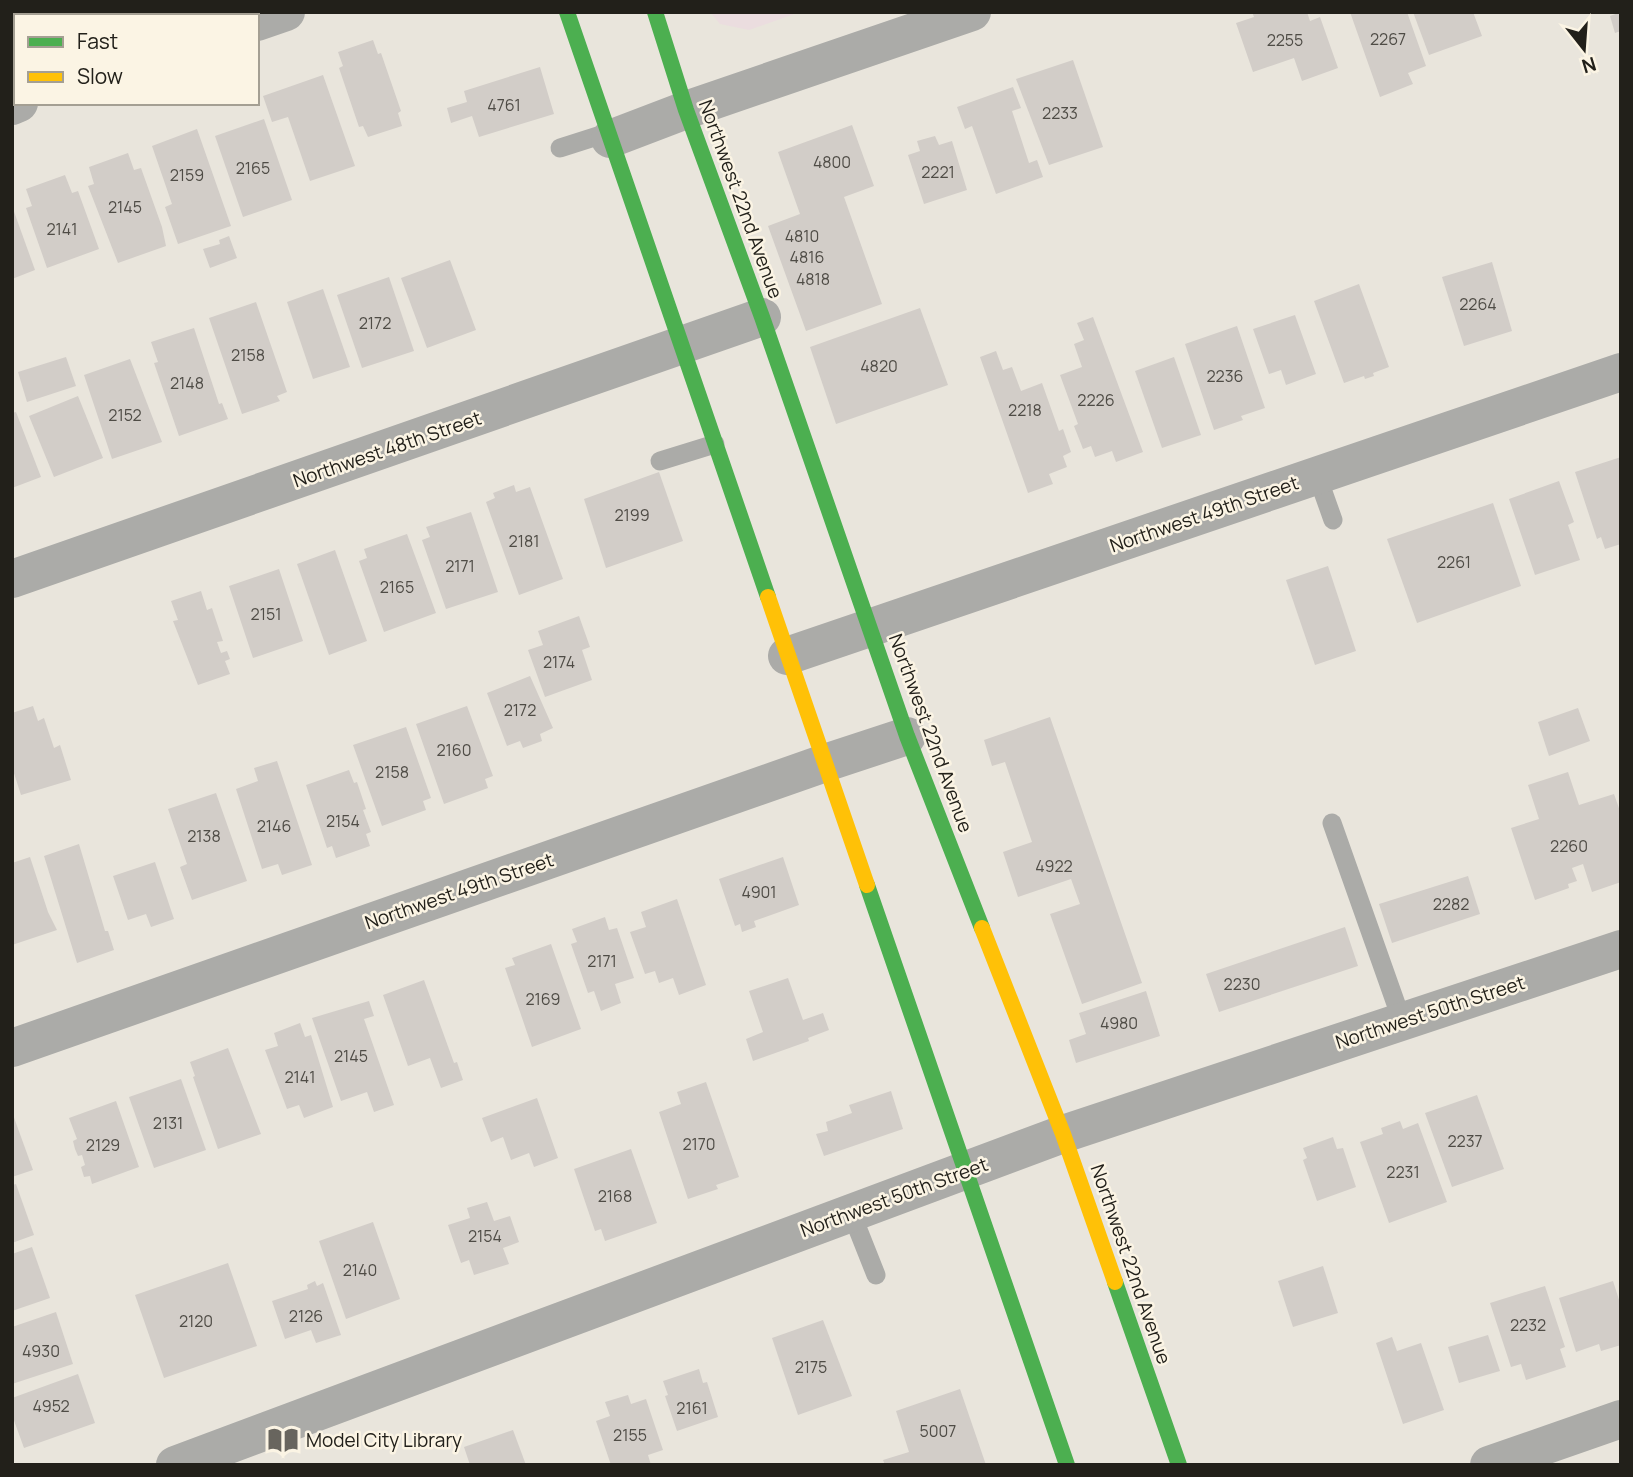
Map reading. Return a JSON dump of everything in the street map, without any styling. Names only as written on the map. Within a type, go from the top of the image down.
[{"type":"main road","points":[[566,12],[1067,1465]]},
{"type":"main road","name":"Northwest 22nd Avenue","points":[[655,12],[686,110],[762,317],[907,736],[1063,1134],[1179,1465]]},
{"type":"street","points":[[259,21],[286,12]]},
{"type":"street","points":[[609,136],[972,12]]},
{"type":"street","name":"Northwest 48th Street","points":[[12,579],[762,317]]},
{"type":"street","name":"Northwest 49th Street","points":[[787,656],[1621,372]]},
{"type":"street","name":"Northwest 49th Street","points":[[12,1048],[907,736]]},
{"type":"street","name":"Northwest 50th Street","points":[[175,1465],[1063,1134],[1621,949]]},
{"type":"street","points":[[1489,1465],[1621,1419]]},
{"type":"lane","points":[[560,148],[609,136]]},
{"type":"lane","points":[[660,461],[715,444]]},
{"type":"lane","points":[[1317,475],[1333,520]]},
{"type":"lane","points":[[1332,823],[1402,1021]]},
{"type":"lane","points":[[852,1212],[876,1275]]},
{"type":"shaded area","points":[[710,12],[800,12],[749,30],[720,24]]},
{"type":"building","points":[[1252,12],[1307,12],[1310,21],[1320,17],[1338,68],[1302,81],[1294,58],[1253,72],[1236,23],[1254,17]]},
{"type":"building","points":[[1350,12],[1407,12],[1426,66],[1408,73],[1413,84],[1380,97]]},
{"type":"building","points":[[1413,12],[1473,12],[1482,36],[1429,55]]},
{"type":"building","points":[[1621,12],[1621,31],[1615,33],[1610,16]]},
{"type":"building","points":[[373,40],[378,54],[381,53],[401,111],[398,113],[402,126],[368,137],[363,126],[359,127],[339,68],[343,66],[338,52]]},
{"type":"building","points":[[1073,60],[1103,147],[1049,165],[1016,79]]},
{"type":"building","points":[[540,67],[554,114],[479,137],[472,116],[451,123],[447,108],[467,102],[464,91]]},
{"type":"building","points":[[323,75],[355,166],[310,181],[288,117],[272,122],[263,96]]},
{"type":"building","points":[[1013,87],[1021,108],[1012,111],[1029,163],[1037,160],[1043,177],[996,194],[972,126],[965,129],[957,107]]},
{"type":"building","points":[[264,119],[292,200],[243,217],[215,136]]},
{"type":"building","points":[[852,125],[874,186],[844,197],[882,304],[806,331],[768,226],[800,214],[778,152]]},
{"type":"building","points":[[197,129],[231,226],[178,244],[165,207],[172,204],[152,146]]},
{"type":"building","points":[[935,136],[939,145],[952,141],[967,190],[924,204],[908,155],[920,151],[917,141]]},
{"type":"building","points":[[128,153],[134,170],[141,168],[166,246],[118,263],[88,186],[94,184],[89,167]]},
{"type":"building","points":[[65,175],[72,193],[78,191],[99,249],[47,268],[26,208],[32,206],[26,189]]},
{"type":"building","points":[[12,206],[35,270],[12,279]]},
{"type":"building","points":[[229,236],[237,258],[210,268],[203,249],[220,244],[219,240]]},
{"type":"building","points":[[450,260],[476,330],[427,348],[401,278]]},
{"type":"building","points":[[1492,262],[1512,331],[1464,346],[1442,277]]},
{"type":"building","points":[[389,277],[414,351],[362,368],[337,295]]},
{"type":"building","points":[[1359,284],[1389,367],[1373,373],[1374,376],[1365,379],[1364,376],[1344,383],[1314,301]]},
{"type":"building","points":[[323,289],[350,367],[313,379],[287,302]]},
{"type":"building","points":[[256,302],[287,392],[277,396],[280,401],[242,414],[209,318]]},
{"type":"building","points":[[920,308],[948,385],[836,424],[810,347]]},
{"type":"building","points":[[1295,315],[1316,374],[1286,385],[1281,370],[1269,374],[1253,329]]},
{"type":"building","points":[[1093,317],[1143,452],[1116,462],[1112,451],[1095,457],[1091,446],[1083,449],[1074,426],[1078,424],[1060,375],[1082,367],[1074,344],[1084,340],[1077,323]]},
{"type":"building","points":[[1237,326],[1265,408],[1241,416],[1243,420],[1214,430],[1185,344]]},
{"type":"building","points":[[194,328],[219,404],[222,403],[228,419],[179,436],[154,363],[158,362],[151,342]]},
{"type":"building","points":[[996,351],[1003,370],[1012,367],[1021,391],[1042,383],[1059,431],[1063,429],[1071,452],[1063,456],[1067,467],[1049,474],[1053,484],[1028,493],[980,357]]},
{"type":"building","points":[[66,357],[76,386],[27,402],[18,372]]},
{"type":"building","points":[[1174,357],[1201,435],[1162,448],[1135,371]]},
{"type":"building","points":[[130,359],[162,442],[112,459],[84,375]]},
{"type":"building","points":[[78,396],[103,458],[54,477],[29,416]]},
{"type":"building","points":[[16,412],[41,477],[12,488],[12,413]]},
{"type":"building","points":[[1621,457],[1621,544],[1605,549],[1601,537],[1597,539],[1575,472]]},
{"type":"building","points":[[659,472],[683,541],[606,568],[584,499]]},
{"type":"building","points":[[1559,481],[1574,522],[1568,525],[1580,560],[1535,575],[1509,499]]},
{"type":"building","points":[[514,485],[516,492],[530,487],[563,579],[519,595],[486,502],[495,498],[493,493]]},
{"type":"building","points":[[1493,503],[1521,586],[1417,623],[1387,539]]},
{"type":"building","points":[[471,512],[498,592],[446,609],[422,540],[430,537],[426,527]]},
{"type":"building","points":[[407,534],[436,613],[384,632],[359,561],[367,558],[364,549]]},
{"type":"building","points":[[335,550],[367,641],[329,655],[297,564]]},
{"type":"building","points":[[1328,566],[1356,651],[1315,665],[1286,580]]},
{"type":"building","points":[[279,569],[303,641],[253,658],[229,586]]},
{"type":"building","points":[[201,591],[207,610],[212,608],[223,641],[217,642],[221,653],[227,651],[230,659],[225,661],[230,674],[198,685],[173,621],[178,620],[171,601]]},
{"type":"building","points":[[579,616],[590,647],[582,650],[592,680],[545,697],[528,650],[543,645],[538,631]]},
{"type":"building","points":[[530,676],[553,728],[540,734],[542,741],[523,748],[520,741],[507,746],[487,693]]},
{"type":"building","points":[[33,706],[38,721],[44,718],[54,748],[60,745],[71,780],[21,795],[12,767],[12,713]]},
{"type":"building","points":[[467,706],[493,776],[485,779],[488,788],[444,804],[416,724]]},
{"type":"building","points":[[1578,708],[1590,741],[1549,756],[1538,722]]},
{"type":"building","points":[[1050,717],[1142,983],[1082,1004],[1050,914],[1080,904],[1071,879],[1018,897],[1003,852],[1032,842],[1005,762],[992,766],[984,740]]},
{"type":"building","points":[[406,727],[431,798],[423,801],[426,810],[382,826],[353,745]]},
{"type":"building","points":[[277,761],[312,865],[282,875],[278,864],[262,869],[236,789],[258,781],[254,768]]},
{"type":"building","points":[[349,770],[354,783],[357,782],[366,809],[363,810],[371,832],[366,834],[370,846],[336,858],[332,846],[327,848],[306,785]]},
{"type":"building","points":[[1568,772],[1579,805],[1614,794],[1621,814],[1621,882],[1592,892],[1583,864],[1572,868],[1577,881],[1568,884],[1569,888],[1535,900],[1511,828],[1539,819],[1528,785]]},
{"type":"building","points":[[216,793],[247,881],[192,900],[180,867],[187,864],[168,809]]},
{"type":"building","points":[[79,844],[105,931],[108,931],[114,950],[77,963],[44,856]]},
{"type":"building","points":[[30,857],[48,912],[57,930],[12,945],[12,863]]},
{"type":"building","points":[[783,857],[799,905],[754,921],[756,927],[742,932],[740,924],[735,926],[719,879]]},
{"type":"building","points":[[155,862],[174,919],[151,927],[146,914],[128,920],[113,876]]},
{"type":"building","points":[[1468,876],[1480,914],[1392,943],[1379,904]]},
{"type":"building","points":[[677,899],[706,985],[679,995],[673,978],[659,983],[655,971],[645,974],[630,932],[646,927],[641,912]]},
{"type":"building","points":[[605,917],[609,930],[617,928],[634,978],[615,984],[621,1003],[601,1011],[594,991],[588,993],[571,944],[577,942],[572,929]]},
{"type":"building","points":[[1345,927],[1358,966],[1219,1012],[1206,974]]},
{"type":"building","points":[[551,944],[581,1029],[532,1047],[505,968],[515,965],[512,958]]},
{"type":"building","points":[[788,978],[803,1020],[823,1013],[829,1030],[808,1038],[809,1041],[753,1061],[746,1039],[763,1032],[749,991]]},
{"type":"building","points":[[424,980],[454,1063],[457,1062],[463,1080],[441,1088],[430,1058],[408,1066],[383,995]]},
{"type":"building","points":[[1146,991],[1160,1036],[1076,1063],[1069,1040],[1086,1034],[1079,1013]]},
{"type":"building","points":[[369,1001],[374,1016],[364,1019],[394,1105],[374,1112],[367,1092],[341,1101],[312,1018]]},
{"type":"building","points":[[300,1023],[305,1037],[311,1035],[333,1107],[304,1118],[299,1105],[287,1109],[265,1050],[278,1046],[274,1033]]},
{"type":"building","points":[[228,1048],[261,1134],[218,1149],[190,1062]]},
{"type":"building","points":[[181,1079],[206,1150],[154,1168],[129,1097]]},
{"type":"building","points":[[706,1082],[739,1177],[716,1185],[718,1189],[688,1199],[659,1112],[681,1104],[677,1092]]},
{"type":"building","points":[[891,1091],[903,1129],[824,1156],[816,1134],[828,1131],[826,1122],[852,1113],[849,1105]]},
{"type":"building","points":[[1477,1095],[1504,1169],[1452,1187],[1425,1113]]},
{"type":"building","points":[[537,1098],[558,1158],[534,1167],[529,1153],[511,1160],[503,1137],[491,1142],[482,1118]]},
{"type":"building","points":[[116,1101],[139,1167],[92,1184],[90,1176],[84,1177],[81,1167],[85,1165],[82,1155],[78,1156],[75,1149],[73,1141],[77,1139],[69,1118]]},
{"type":"building","points":[[12,1112],[33,1170],[12,1177]]},
{"type":"building","points":[[1400,1121],[1403,1129],[1418,1123],[1447,1202],[1389,1223],[1360,1142],[1383,1134],[1381,1128]]},
{"type":"building","points":[[1333,1137],[1337,1149],[1343,1148],[1356,1187],[1317,1201],[1303,1160],[1307,1158],[1303,1148]]},
{"type":"building","points":[[631,1149],[657,1223],[605,1241],[601,1229],[595,1231],[574,1169]]},
{"type":"building","points":[[16,1184],[34,1235],[12,1243],[12,1185]]},
{"type":"building","points":[[487,1202],[494,1221],[510,1216],[519,1242],[503,1248],[509,1264],[474,1275],[469,1260],[461,1263],[448,1225],[470,1218],[467,1208]]},
{"type":"building","points":[[373,1222],[400,1299],[346,1319],[319,1241]]},
{"type":"building","points":[[32,1247],[50,1298],[12,1311],[12,1254]]},
{"type":"building","points":[[228,1263],[257,1346],[164,1378],[135,1295]]},
{"type":"building","points":[[1323,1266],[1338,1313],[1293,1327],[1278,1281]]},
{"type":"building","points":[[315,1281],[317,1286],[323,1283],[341,1335],[316,1343],[311,1330],[285,1339],[272,1301],[308,1289],[307,1285]]},
{"type":"building","points":[[1613,1281],[1621,1306],[1621,1345],[1601,1351],[1599,1344],[1576,1352],[1559,1298]]},
{"type":"building","points":[[1545,1286],[1565,1347],[1560,1349],[1566,1367],[1526,1380],[1521,1364],[1511,1367],[1490,1303]]},
{"type":"building","points":[[56,1312],[73,1364],[12,1384],[12,1327]]},
{"type":"building","points":[[823,1320],[852,1396],[798,1415],[772,1338]]},
{"type":"building","points":[[1488,1335],[1500,1371],[1459,1383],[1448,1347]]},
{"type":"building","points":[[1392,1337],[1397,1351],[1421,1343],[1444,1410],[1403,1424],[1376,1343]]},
{"type":"building","points":[[699,1369],[703,1383],[707,1382],[718,1417],[677,1431],[665,1396],[668,1395],[663,1381]]},
{"type":"building","points":[[78,1374],[95,1423],[24,1448],[12,1415],[12,1398]]},
{"type":"building","points":[[960,1389],[986,1465],[885,1465],[883,1460],[909,1452],[896,1411]]},
{"type":"building","points":[[628,1395],[631,1404],[646,1399],[663,1450],[648,1455],[651,1465],[611,1465],[596,1421],[610,1416],[605,1402]]},
{"type":"building","points":[[513,1430],[526,1465],[470,1465],[464,1447]]},
{"type":"traffic: fast","points":[[567,12],[768,597]]},
{"type":"traffic: fast","points":[[655,12],[686,110],[762,317],[907,736],[982,928]]},
{"type":"traffic: fast","points":[[867,885],[1067,1465]]},
{"type":"traffic: fast","points":[[1115,1282],[1179,1465]]},
{"type":"traffic: slow","points":[[768,597],[867,885]]},
{"type":"traffic: slow","points":[[982,928],[1063,1134],[1115,1282]]},
{"type":"place","name":"Model City Library","points":[[283,1440]]}]
